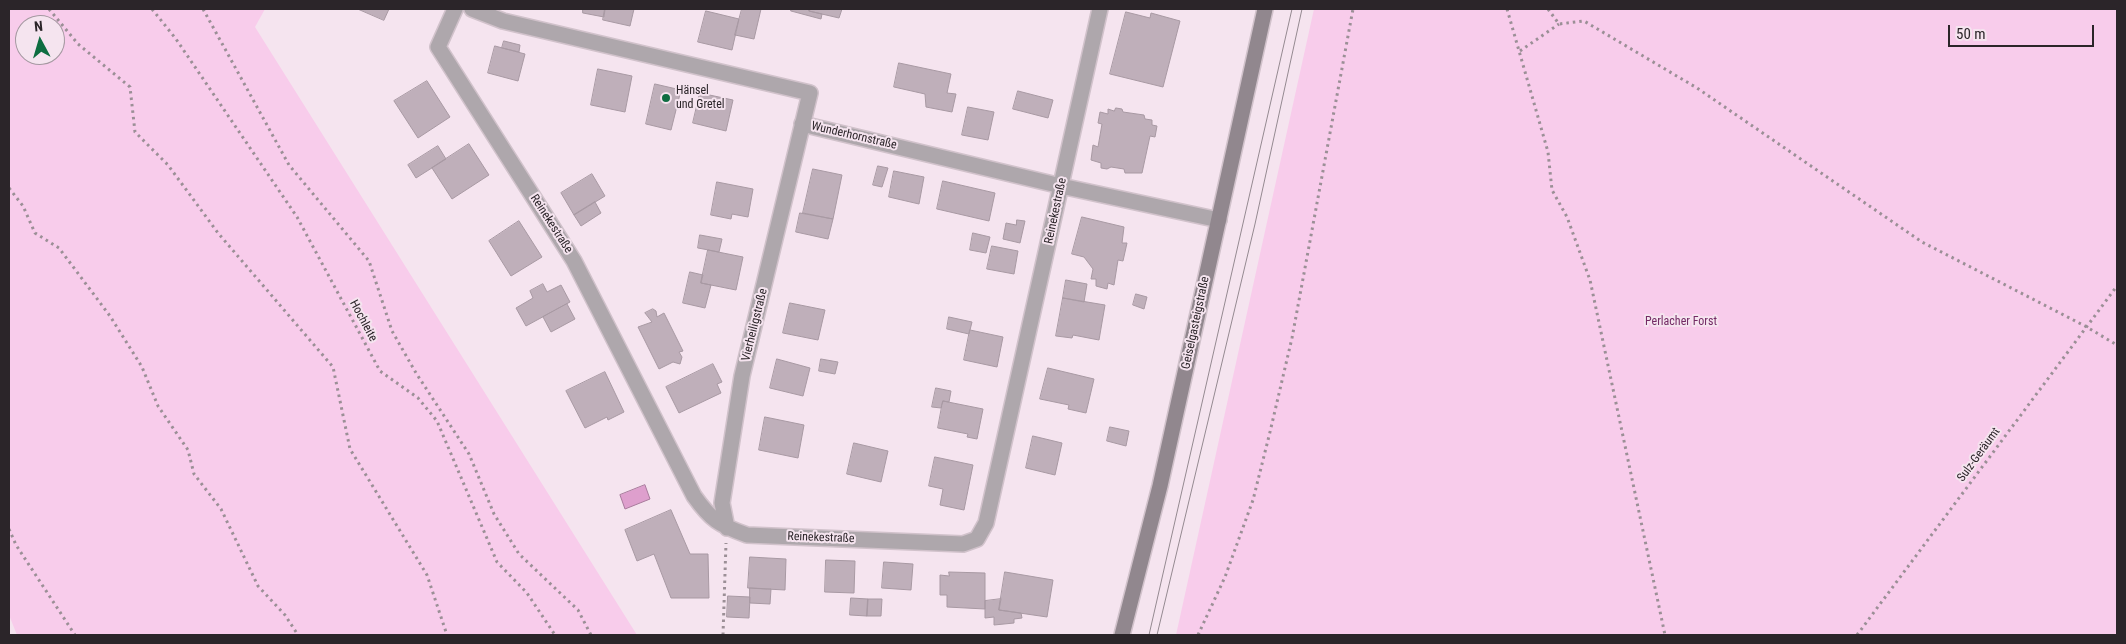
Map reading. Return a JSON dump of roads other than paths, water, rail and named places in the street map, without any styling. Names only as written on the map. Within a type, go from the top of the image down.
[{"type":"main road","name":"Geiselgasteigstraße","points":[[1122,635],[1160,486],[1265,9]]},
{"type":"street","name":"Reinekestraße","points":[[455,9],[438,48],[574,261],[694,496],[708,516],[727,528],[747,535],[963,544],[977,539],[986,523],[1100,9]]},
{"type":"street","name":"Wunderhornstraße","points":[[472,9],[503,21],[810,93],[802,124],[1061,186],[1218,220]]},
{"type":"street","name":"Vierheiligstraße","points":[[727,528],[722,504],[742,376],[802,124]]},
{"type":"tram line","points":[[1149,635],[1292,9]]},
{"type":"tram line","points":[[1157,635],[1255,224],[1302,9]]},
{"type":"place","name":"Hänsel und Gretel","points":[[666,98]]},
{"type":"park label","name":"Perlacher Forst","points":[[1681,322]]}]
